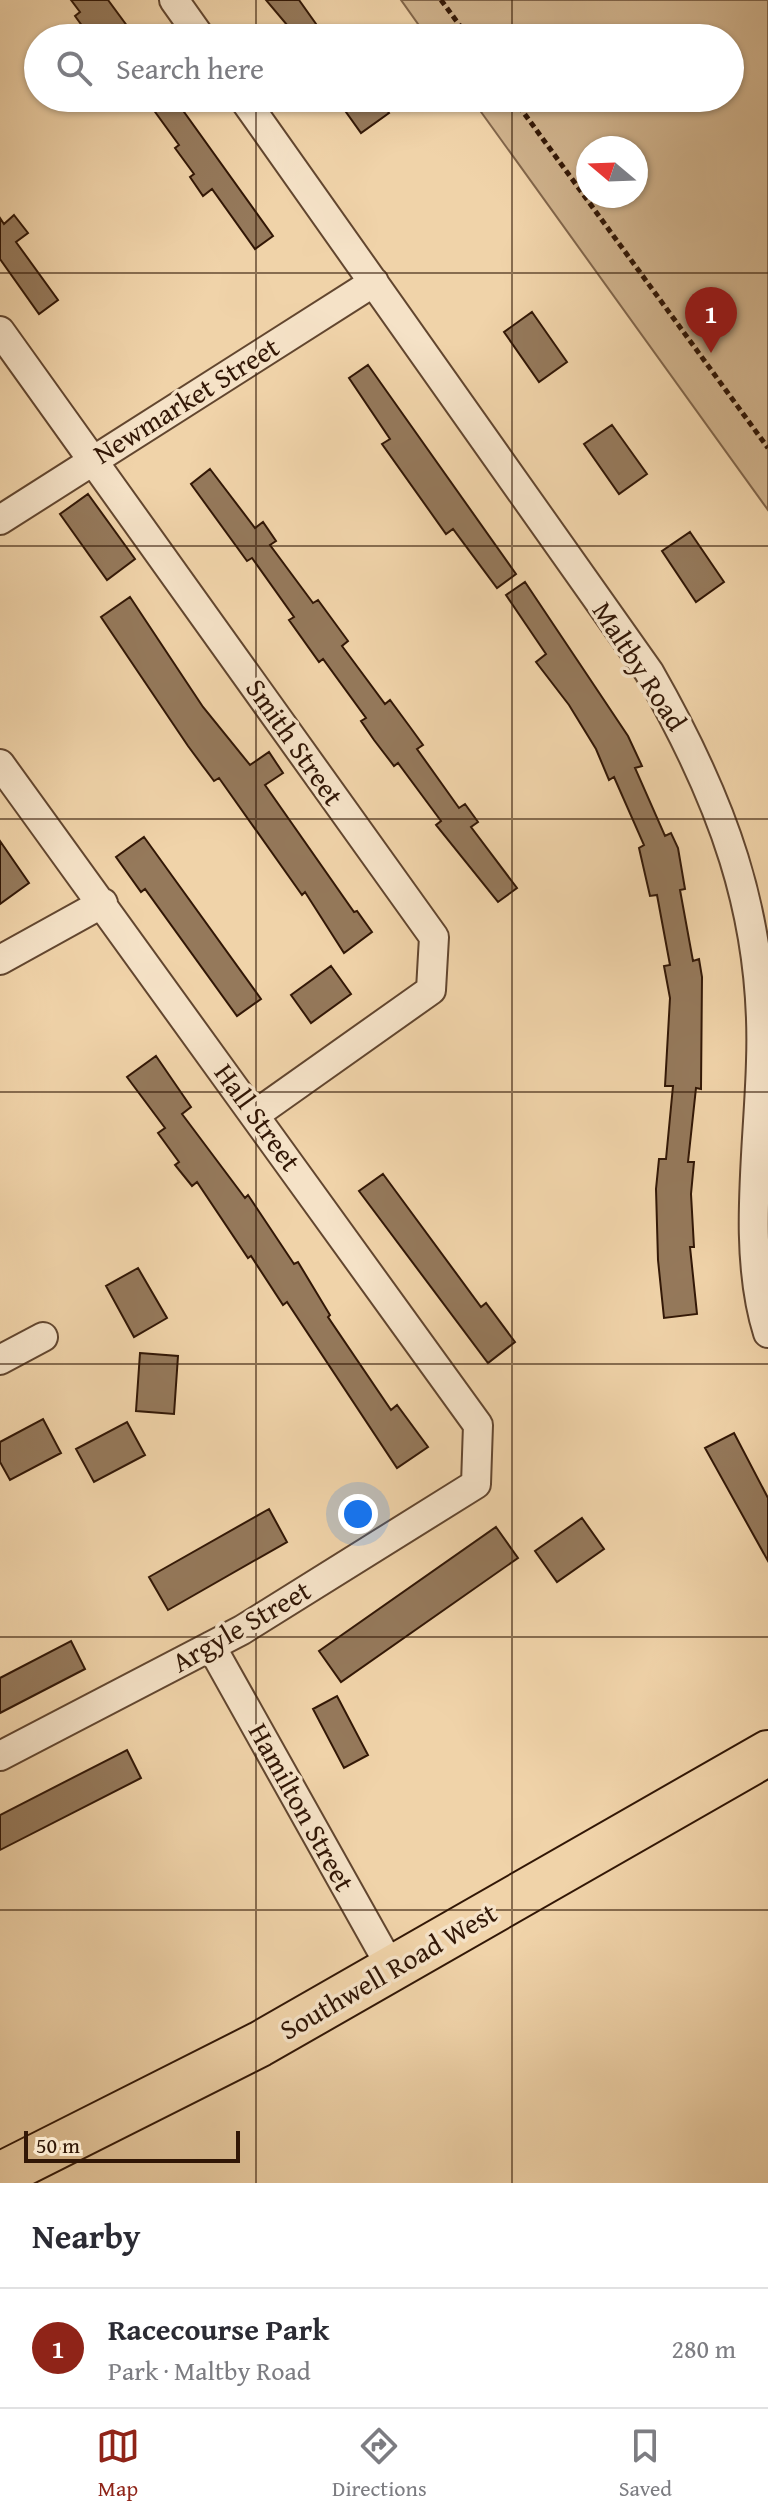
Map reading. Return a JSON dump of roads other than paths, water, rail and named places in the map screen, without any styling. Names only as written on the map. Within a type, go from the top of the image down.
[{"type":"main road","name":"Southwell Road West","points":[[0,2175],[260,2044],[768,1753]]},
{"type":"street","points":[[174,0],[191,24]]},
{"type":"street","name":"Maltby Road","points":[[253,112],[649,672],[690,744],[741,875],[758,980],[762,1057],[755,1207],[760,1308],[768,1333]]},
{"type":"street","name":"Newmarket Street","points":[[0,520],[374,282]]},
{"type":"street","name":"Smith Street","points":[[0,331],[434,937],[431,990],[256,1114]]},
{"type":"street","name":"Hall Street","points":[[0,764],[478,1425],[476,1484]]},
{"type":"street","points":[[0,960],[103,903]]},
{"type":"street","points":[[0,1360],[43,1337]]},
{"type":"street","name":"Argyle Street","points":[[0,1756],[211,1646],[476,1484]]},
{"type":"street","name":"Hamilton Street","points":[[211,1646],[392,1969]]},
{"type":"place","name":"Racecourse Park","points":[[711,353]]}]
